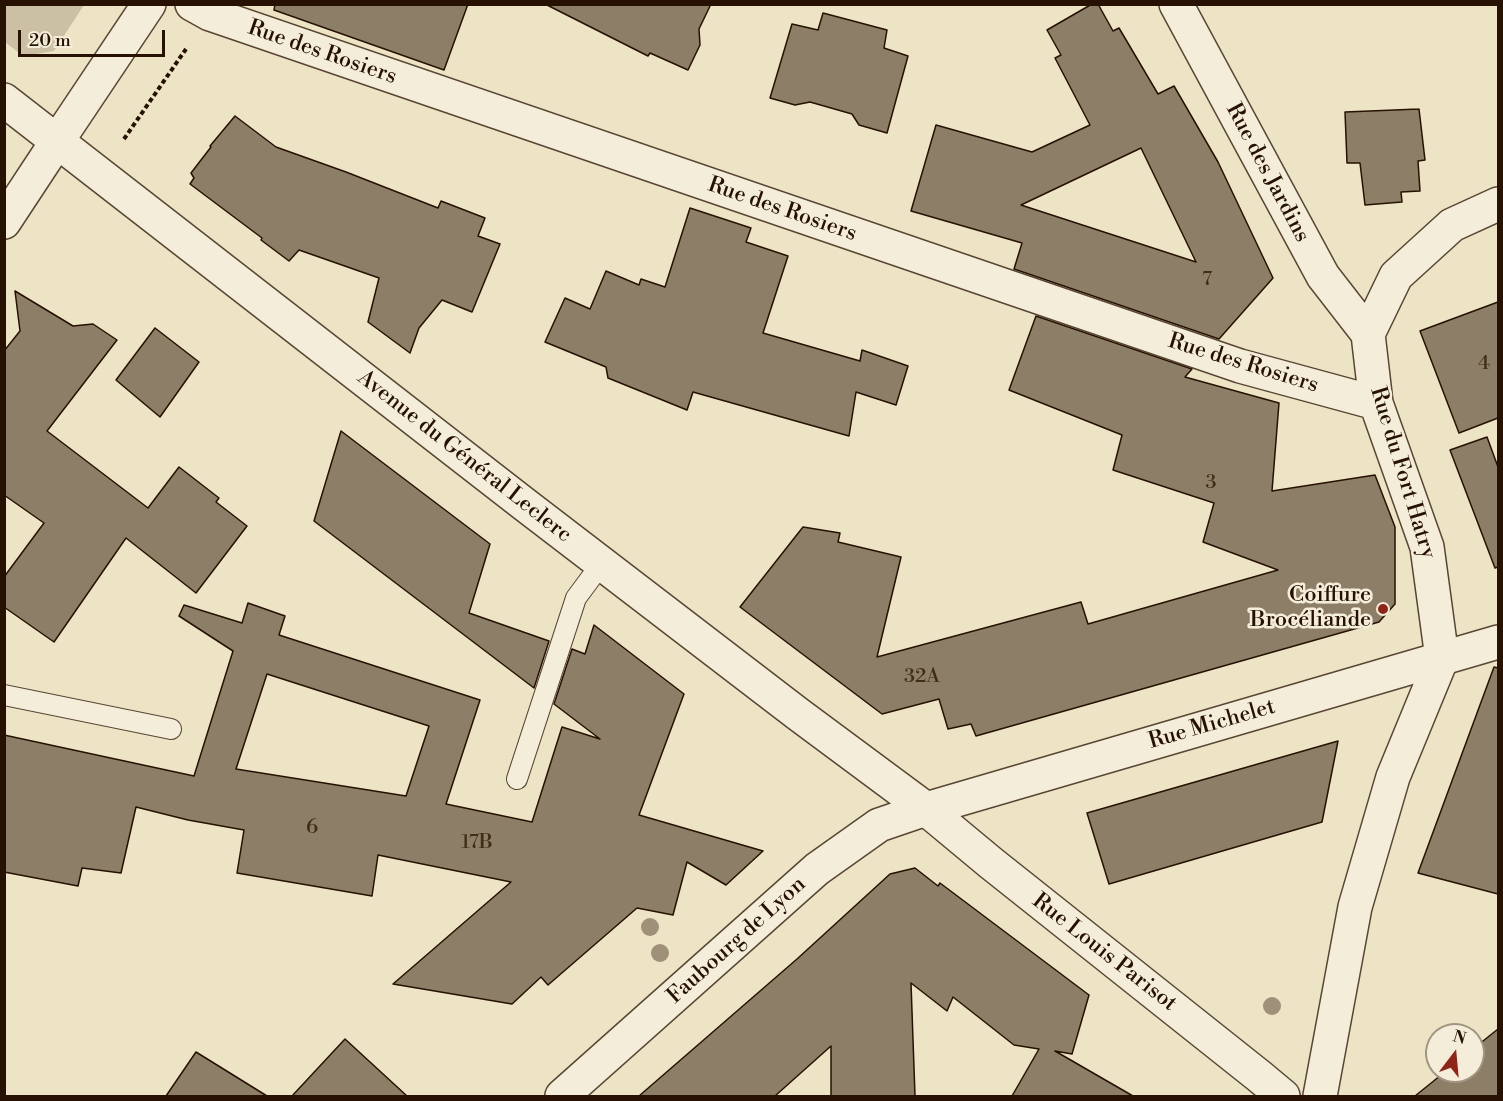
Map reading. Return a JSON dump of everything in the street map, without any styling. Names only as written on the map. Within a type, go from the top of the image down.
[{"type":"street","points":[[4,222],[149,4]]},
{"type":"street","name":"Rue des Rosiers","points":[[192,4],[210,14],[244,26],[1240,366],[1376,403]]},
{"type":"street","name":"Rue des Jardins","points":[[1176,4],[1323,276],[1368,334]]},
{"type":"street","name":"Avenue du Général Leclerc","points":[[4,100],[798,714],[926,809]]},
{"type":"street","points":[[1368,334],[1396,276],[1452,225],[1498,204]]},
{"type":"street","name":"Rue du Fort Hatry","points":[[1368,334],[1376,403],[1427,547],[1442,658]]},
{"type":"street","name":"Rue Michelet","points":[[926,809],[1498,642]]},
{"type":"street","points":[[1320,1096],[1355,907],[1393,777],[1442,658]]},
{"type":"street","name":"Faubourg de Lyon","points":[[562,1096],[817,869],[879,825],[926,809]]},
{"type":"street","name":"Rue Louis Parisot","points":[[926,809],[1283,1096]]},
{"type":"lane","points":[[517,779],[576,598],[602,563]]},
{"type":"lane","points":[[4,695],[171,729]]},
{"type":"shaded area","points":[[4,5],[84,5],[54,51],[23,56],[5,42]]},
{"type":"building","points":[[275,4],[468,4],[444,70],[274,10]]},
{"type":"building","points":[[545,4],[711,4],[699,29],[700,45],[688,70],[650,53],[648,56]]},
{"type":"building","points":[[1092,4],[1098,4],[1113,31],[1119,28],[1158,94],[1174,86],[1218,162],[1273,278],[1219,339],[1014,269],[1022,243],[911,211],[936,125],[1032,152],[1090,125],[1055,58],[1061,55],[1047,30]],"holes":[[[1141,148],[1196,262],[1021,205]]]},
{"type":"building","points":[[823,13],[887,30],[884,48],[908,56],[887,133],[859,125],[852,114],[810,102],[795,105],[770,98],[792,24],[818,30]]},
{"type":"building","points":[[1419,109],[1425,160],[1418,161],[1420,191],[1401,192],[1402,202],[1365,205],[1360,163],[1347,163],[1345,112]]},
{"type":"building","points":[[235,116],[276,147],[438,208],[441,201],[485,218],[478,236],[500,244],[472,312],[442,300],[419,328],[410,353],[368,322],[379,278],[299,250],[289,261],[190,184],[194,178],[191,173]]},
{"type":"building","points":[[690,208],[751,228],[746,242],[788,256],[763,333],[860,361],[862,350],[908,366],[896,405],[856,392],[849,436],[693,392],[687,410],[608,378],[606,367],[545,342],[565,298],[590,309],[606,271],[639,285],[641,279],[665,287]]},
{"type":"building","points":[[15,291],[73,326],[93,324],[117,340],[47,431],[148,508],[179,467],[219,498],[216,502],[247,526],[196,593],[126,538],[54,642],[4,607],[4,577],[44,523],[4,495],[4,351],[20,331]]},
{"type":"building","points":[[1498,302],[1498,418],[1459,433],[1420,331]]},
{"type":"building","points":[[1036,316],[1192,369],[1185,377],[1279,403],[1272,491],[1375,475],[1395,527],[1395,604],[1379,622],[976,736],[971,724],[948,729],[939,699],[882,714],[740,607],[803,527],[840,533],[838,542],[901,557],[877,657],[1081,602],[1088,624],[1278,570],[1203,542],[1214,503],[1113,470],[1122,435],[1009,390]]},
{"type":"building","points":[[155,328],[199,362],[160,417],[116,380]]},
{"type":"building","points":[[341,431],[490,544],[469,613],[549,641],[534,688],[314,521]]},
{"type":"building","points":[[1487,437],[1498,467],[1498,567],[1495,568],[1450,450]]},
{"type":"building","points":[[248,603],[285,616],[279,635],[480,700],[446,804],[532,822],[562,727],[600,739],[554,704],[572,649],[585,654],[594,625],[684,694],[639,815],[763,851],[726,885],[687,862],[673,915],[637,908],[548,985],[541,977],[512,1004],[393,984],[511,882],[378,855],[372,896],[237,873],[244,830],[188,820],[136,807],[121,873],[82,868],[78,886],[4,872],[4,735],[194,776],[233,651],[179,616],[184,605],[242,623]],"holes":[[[267,674],[429,726],[406,796],[236,769]]]},
{"type":"building","points":[[1494,667],[1498,668],[1498,894],[1418,873]]},
{"type":"building","points":[[1338,741],[1322,822],[1109,884],[1087,813]]},
{"type":"building","points":[[915,868],[938,886],[940,883],[1089,995],[1072,1054],[1055,1051],[1133,1096],[1012,1096],[1039,1049],[1014,1045],[953,997],[947,1011],[911,983],[915,1096],[831,1096],[831,1046],[775,1096],[639,1096],[797,959],[890,874]]},
{"type":"building","points":[[1498,1029],[1498,1096],[1415,1096],[1431,1083],[1485,1083],[1485,1039]]},
{"type":"building","points":[[345,1039],[407,1096],[292,1096]]},
{"type":"building","points":[[196,1052],[267,1096],[166,1096]]},
{"type":"place","name":"Coiffure Brocéliande","points":[[1383,609]]}]
